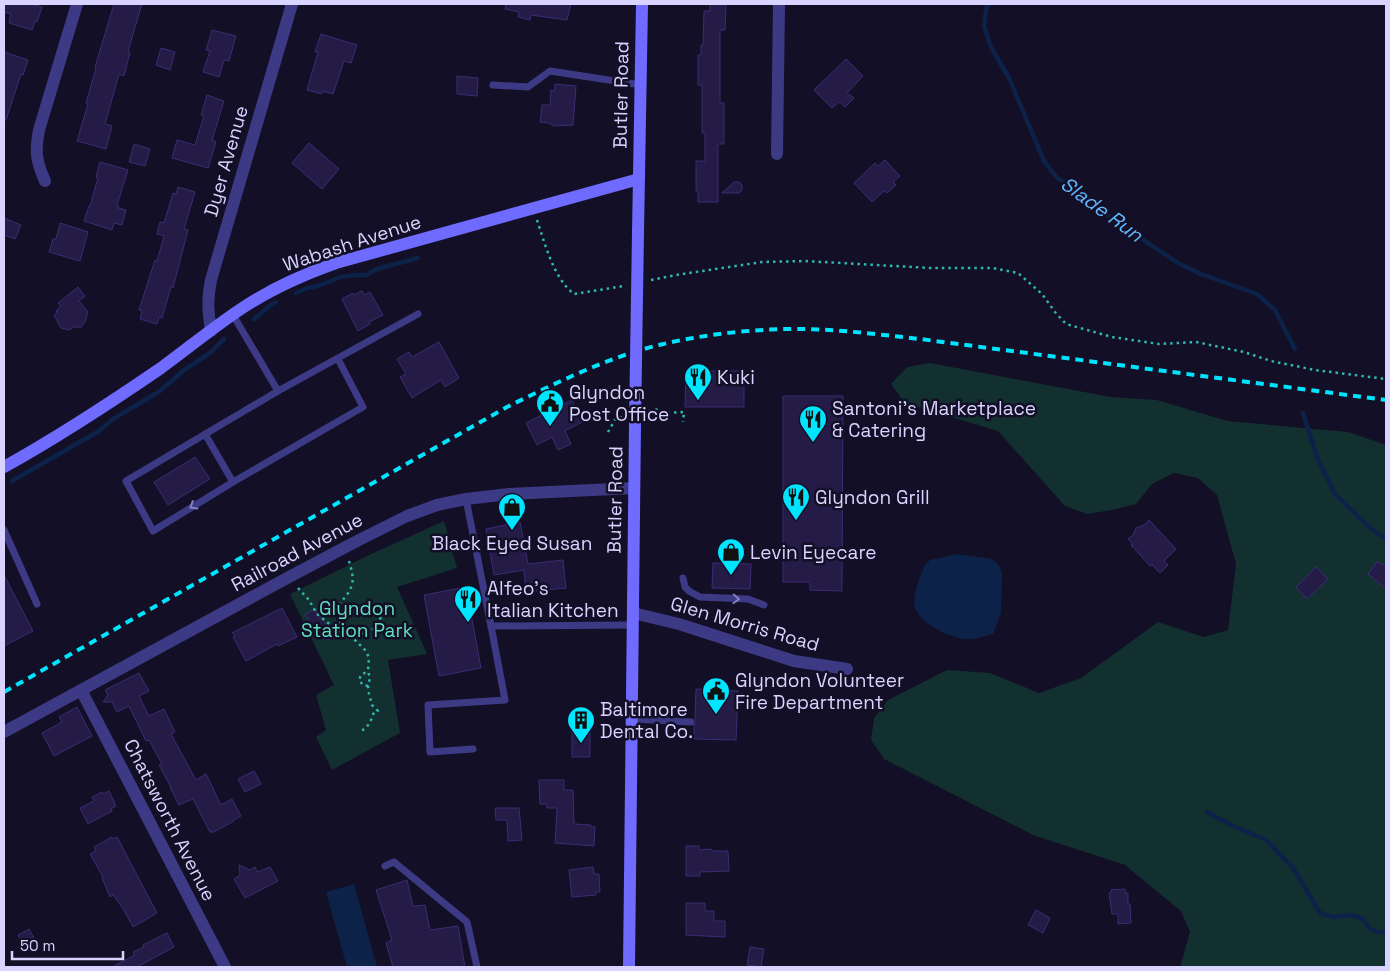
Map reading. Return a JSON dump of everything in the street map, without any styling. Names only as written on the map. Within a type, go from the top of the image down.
[{"type":"main road","name":"Butler Road","points":[[629,967],[642,4]]},
{"type":"main road","name":"Wabash Avenue","points":[[4,467],[49,442],[144,380],[211,331],[235,319],[246,306],[276,288],[304,275],[336,264],[639,179]]},
{"type":"street","points":[[44,181],[38,166],[36,146],[39,130],[77,4]]},
{"type":"street","name":"Dyer Avenue","points":[[211,331],[208,303],[211,280],[292,4]]},
{"type":"street","points":[[777,154],[779,4]]},
{"type":"street","name":"Railroad Avenue","points":[[4,732],[289,577],[407,516],[437,505],[466,499],[510,494],[634,488]]},
{"type":"street","name":"Glen Morris Road","points":[[633,619],[688,626],[794,661],[847,669]]},
{"type":"street","name":"Chatsworth Avenue","points":[[81,690],[225,967]]},
{"type":"lane","points":[[493,85],[528,87],[550,71],[640,85]]},
{"type":"lane","points":[[338,359],[363,407],[152,531],[126,481],[278,391],[418,314]]},
{"type":"lane","points":[[235,319],[278,391]]},
{"type":"lane","points":[[205,434],[233,482]]},
{"type":"lane","points":[[466,499],[505,700],[428,705],[430,752],[473,749]]},
{"type":"lane","points":[[4,530],[37,604]]},
{"type":"lane","points":[[683,578],[685,587],[700,597],[748,599],[764,605]]},
{"type":"lane","points":[[491,626],[633,619]]},
{"type":"lane","points":[[632,719],[691,722]]},
{"type":"lane","points":[[385,866],[394,862],[467,922],[477,967]]},
{"type":"path","points":[[540,230],[550,259],[566,288],[574,294],[629,285]]},
{"type":"path","points":[[648,281],[762,262],[805,261],[930,268],[992,268],[1018,273],[1042,294],[1066,324],[1084,330],[1112,337],[1159,344],[1196,342],[1315,370],[1386,379]]},
{"type":"path","points":[[344,548],[353,577],[350,591],[339,605],[341,626],[345,632],[354,634],[369,632],[375,628],[381,617]]},
{"type":"path","points":[[289,577],[309,600],[317,614],[328,623],[345,632],[366,651],[369,658],[369,694],[372,705],[378,711],[373,714],[371,721],[361,731]]},
{"type":"path","points":[[368,671],[361,675],[359,680],[362,685],[368,686]]},
{"type":"green space","points":[[930,363],[1111,397],[1157,400],[1227,421],[1348,432],[1386,445],[1386,967],[1180,967],[1190,932],[1181,911],[1125,865],[1033,835],[884,759],[871,740],[874,718],[888,700],[947,670],[990,673],[1039,693],[1081,678],[1158,622],[1204,637],[1228,630],[1236,564],[1217,495],[1198,478],[1174,473],[1152,484],[1136,504],[1112,510],[1087,514],[1065,506],[998,431],[905,403],[891,384],[907,367]]},
{"type":"green space","name":"Glyndon Station Park","points":[[444,521],[457,568],[397,587],[427,654],[388,660],[400,733],[332,770],[316,737],[326,730],[316,695],[334,685],[290,594]]},
{"type":"water","points":[[957,554],[992,559],[998,564],[1002,572],[1001,613],[993,634],[969,639],[952,636],[929,624],[915,607],[916,588],[924,567],[930,560]]},
{"type":"water","points":[[354,884],[377,967],[347,967],[326,892]]},
{"type":"building","points":[[4,4],[31,4],[42,7],[32,30],[9,23],[11,14],[4,12]]},
{"type":"building","points":[[114,4],[142,4],[128,51],[130,52],[124,76],[119,74],[105,124],[112,126],[106,149],[77,141],[88,104],[86,103],[95,67]]},
{"type":"building","points":[[506,4],[571,4],[567,20],[531,15],[530,20],[518,17],[519,12],[505,9]]},
{"type":"building","points":[[710,4],[726,4],[725,30],[720,30],[720,103],[724,103],[724,144],[718,144],[718,202],[698,202],[696,161],[705,161],[705,133],[702,133],[702,85],[698,85],[698,55],[701,55],[701,45],[703,45],[704,11],[710,11]]},
{"type":"building","points":[[212,30],[236,36],[229,61],[224,60],[219,77],[203,72],[210,51],[206,50]]},
{"type":"building","points":[[321,34],[357,45],[351,63],[344,61],[333,94],[322,91],[322,94],[307,90]]},
{"type":"building","points":[[161,48],[175,52],[170,70],[156,65]]},
{"type":"building","points":[[4,52],[28,60],[23,75],[21,74],[6,120],[4,120]]},
{"type":"building","points":[[846,59],[863,76],[847,93],[854,98],[845,107],[839,102],[832,108],[814,90]]},
{"type":"building","points":[[457,76],[478,78],[477,96],[457,94]]},
{"type":"building","points":[[555,84],[576,86],[573,125],[554,126],[549,123],[540,122],[542,105],[550,105],[551,90],[554,91]]},
{"type":"building","points":[[207,95],[224,101],[212,140],[216,142],[208,168],[172,158],[177,140],[195,145],[204,116],[201,115]]},
{"type":"building","points":[[309,143],[339,169],[322,189],[292,163]]},
{"type":"building","points":[[134,144],[150,149],[145,166],[129,162]]},
{"type":"building","points":[[885,160],[900,176],[893,182],[896,185],[887,193],[884,191],[872,202],[854,183],[875,163],[878,166]]},
{"type":"building","points":[[100,162],[128,170],[117,205],[119,206],[118,208],[126,210],[122,225],[114,223],[112,230],[84,221],[98,178],[96,177]]},
{"type":"building","points":[[734,182],[739,182],[742,185],[742,190],[739,193],[722,193]]},
{"type":"building","points":[[178,187],[195,192],[184,229],[188,230],[173,288],[171,287],[162,318],[159,317],[157,324],[140,319],[142,311],[139,310],[164,236],[157,234],[160,222],[164,223],[173,193],[176,194]]},
{"type":"building","points":[[4,218],[21,225],[15,239],[4,235]]},
{"type":"building","points":[[60,223],[88,232],[80,261],[49,252],[53,239],[56,239]]},
{"type":"building","points":[[78,287],[85,296],[79,301],[88,312],[85,322],[81,327],[74,327],[69,330],[61,328],[54,315],[61,306],[58,303]]},
{"type":"building","points":[[362,291],[364,295],[370,292],[383,315],[369,322],[370,324],[358,331],[342,299]]},
{"type":"building","points":[[439,342],[459,378],[445,387],[441,380],[412,398],[400,377],[406,374],[397,359],[409,352],[412,357]]},
{"type":"building","points":[[686,371],[744,371],[744,407],[685,407]]},
{"type":"building","points":[[783,396],[843,396],[842,591],[810,590],[810,582],[783,582]]},
{"type":"building","name":"Glyndon Post Office","points":[[572,400],[582,422],[565,431],[571,444],[558,450],[552,437],[537,445],[526,423]]},
{"type":"building","points":[[195,457],[210,479],[168,505],[154,482]]},
{"type":"building","points":[[1149,520],[1176,549],[1164,561],[1168,565],[1160,573],[1152,565],[1150,566],[1128,539],[1133,535],[1136,528],[1144,525]]},
{"type":"building","points":[[520,522],[528,564],[563,560],[566,588],[526,592],[524,570],[494,575],[486,529]]},
{"type":"building","points":[[1378,561],[1386,567],[1386,589],[1368,574]]},
{"type":"building","name":"Levin Eyecare","points":[[713,563],[751,564],[750,589],[712,588]]},
{"type":"building","points":[[1316,567],[1328,579],[1307,599],[1296,587]]},
{"type":"building","points":[[4,575],[33,631],[4,646]]},
{"type":"building","points":[[466,587],[481,668],[439,676],[424,595]]},
{"type":"building","points":[[282,608],[297,637],[278,646],[277,644],[246,661],[232,633]]},
{"type":"building","points":[[314,609],[337,638],[324,640],[305,615]]},
{"type":"building","points":[[139,673],[149,691],[139,696],[149,716],[164,709],[175,732],[171,734],[196,780],[206,774],[221,805],[232,799],[241,816],[212,833],[193,799],[179,805],[159,765],[162,764],[149,740],[146,741],[129,706],[117,712],[112,702],[103,702],[108,695],[105,690]]},
{"type":"building","name":"Glyndon Volunteer Fire Department","points":[[696,689],[738,691],[736,740],[694,739]]},
{"type":"building","points":[[77,707],[92,736],[54,756],[42,733],[62,722],[59,717]]},
{"type":"building","name":"Baltimore Dental Co.","points":[[572,730],[590,731],[590,757],[572,757]]},
{"type":"building","points":[[254,771],[261,784],[245,792],[238,779]]},
{"type":"building","points":[[539,780],[564,780],[564,790],[573,790],[574,824],[595,827],[594,846],[555,843],[557,808],[547,808],[547,804],[540,804]]},
{"type":"building","points":[[109,791],[116,806],[111,809],[112,811],[88,824],[80,808],[94,801],[92,797]]},
{"type":"building","points":[[495,808],[519,808],[522,840],[508,841],[507,820],[496,820]]},
{"type":"building","points":[[112,837],[113,839],[117,837],[157,913],[133,927],[113,895],[110,897],[103,877],[90,854],[96,851],[94,847]]},
{"type":"building","points":[[686,846],[699,846],[699,850],[728,851],[729,871],[700,872],[700,876],[686,876]]},
{"type":"building","points":[[239,865],[250,870],[255,867],[257,872],[270,867],[278,881],[245,898],[234,879],[240,875]]},
{"type":"building","points":[[593,867],[594,874],[599,874],[600,892],[595,892],[596,895],[572,897],[569,870]]},
{"type":"building","points":[[407,880],[413,906],[425,905],[430,930],[458,926],[465,967],[393,967],[386,943],[392,940],[376,890]]},
{"type":"building","points":[[1125,889],[1125,893],[1128,893],[1128,904],[1130,904],[1131,923],[1118,924],[1118,914],[1112,914],[1109,893],[1111,893],[1111,890]]},
{"type":"building","points":[[686,903],[705,903],[705,911],[714,911],[714,921],[725,921],[725,937],[686,935]]},
{"type":"building","points":[[1036,910],[1050,918],[1043,933],[1028,925]]},
{"type":"building","points":[[29,929],[36,942],[24,948],[18,935]]},
{"type":"building","points":[[167,933],[174,947],[137,967],[112,967],[135,955],[133,952],[144,947],[143,945]]},
{"type":"building","points":[[750,947],[764,949],[761,967],[747,965]]},
{"type":"waterway","name":"Slade Run","points":[[987,4],[984,26],[991,47],[1009,78],[1044,161],[1057,178],[1078,189],[1095,202],[1109,217],[1178,263],[1201,274],[1257,294],[1275,310],[1295,349]]},
{"type":"waterway","points":[[296,293],[341,277],[366,275],[377,269],[418,258]]},
{"type":"waterway","points":[[254,319],[276,302]]},
{"type":"waterway","points":[[12,481],[99,431],[113,419],[160,391],[184,370],[210,353],[224,339]]},
{"type":"waterway","name":"Slade Run","points":[[1303,413],[1318,460],[1335,494],[1371,529],[1386,539]]},
{"type":"waterway","points":[[1207,812],[1266,840],[1293,868],[1320,913],[1333,917],[1351,915],[1363,919],[1370,929],[1386,932]]},
{"type":"railway","points":[[4,692],[507,407],[601,364],[639,350],[676,341],[713,335],[770,330],[806,329],[849,332],[920,339],[1386,400]]},
{"type":"place","name":"Kuki","points":[[698,401]]},
{"type":"place","name":"Glyndon Post Office","points":[[550,427]]},
{"type":"place","name":"Santoni's Marketplace & Catering","points":[[813,443]]},
{"type":"place","name":"Glyndon Grill","points":[[796,521]]},
{"type":"place","name":"Black Eyed Susan","points":[[512,531]]},
{"type":"place","name":"Levin Eyecare","points":[[731,576]]},
{"type":"place","name":"Alfeo's Italian Kitchen","points":[[468,623]]},
{"type":"place","name":"Glyndon Volunteer Fire Department","points":[[716,715]]},
{"type":"place","name":"Baltimore Dental Co.","points":[[581,744]]}]
